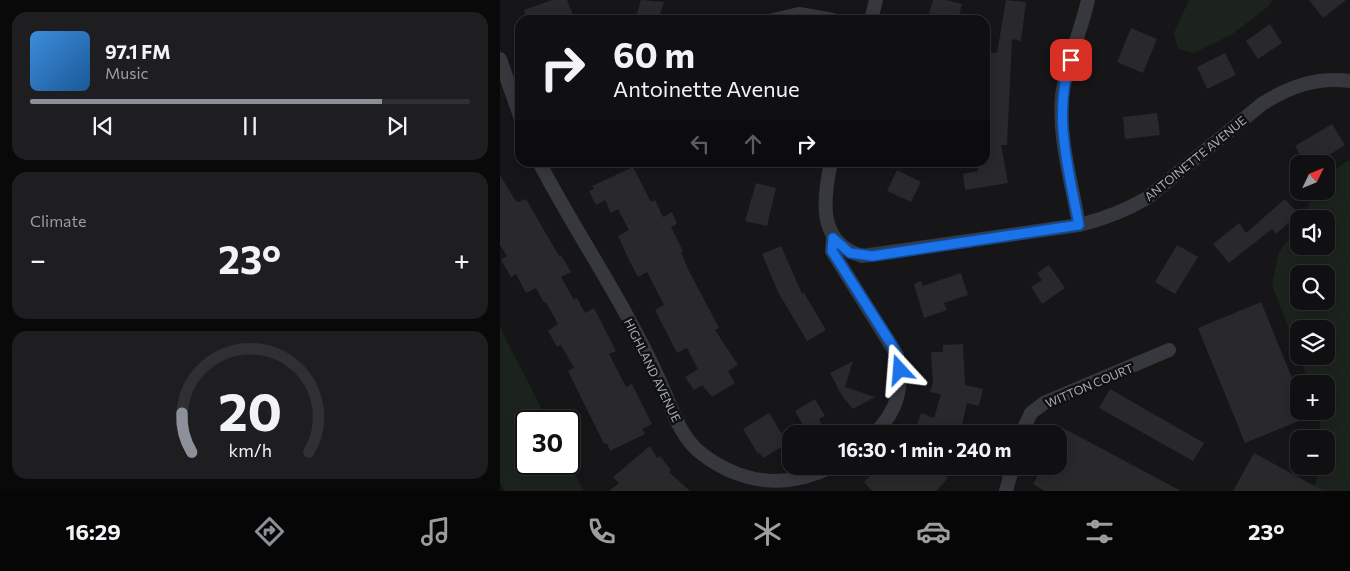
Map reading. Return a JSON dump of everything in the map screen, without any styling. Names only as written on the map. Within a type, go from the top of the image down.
[{"type":"street","points":[[872,15],[876,0]]},
{"type":"street","points":[[1079,225],[1063,136],[1062,97],[1066,72],[1088,0]]},
{"type":"street","points":[[500,59],[515,102]]},
{"type":"street","name":"ANTOINETTE AVENUE","points":[[833,238],[850,253],[872,256],[1103,220],[1147,198],[1262,104],[1281,92],[1295,86],[1317,81],[1350,81]]},
{"type":"street","name":"HIGHLAND AVENUE","points":[[542,167],[626,314],[658,376],[676,419],[700,453],[728,470],[765,481],[801,479],[811,475]]},
{"type":"street","points":[[830,167],[825,190],[825,208],[833,238],[832,251],[892,345],[897,355],[900,370],[898,401],[881,425]]},
{"type":"street","name":"WITTON COURT","points":[[1025,425],[1031,413],[1044,403],[1169,350]]},
{"type":"street","points":[[1006,491],[1010,475]]},
{"type":"shaded area","points":[[1189,0],[1272,0],[1269,6],[1231,35],[1193,53],[1178,49],[1174,33]]},
{"type":"shaded area","points":[[1350,161],[1350,491],[1314,491],[1317,475],[1335,475],[1335,430],[1320,430],[1319,420],[1335,420],[1335,375],[1306,375],[1302,365],[1335,365],[1335,320],[1290,320],[1290,332],[1272,285],[1279,252],[1290,237],[1290,255],[1335,255],[1335,210],[1307,210],[1310,200],[1335,200],[1335,170]]},
{"type":"shaded area","points":[[500,328],[542,410],[515,410],[515,475],[575,475],[584,491],[505,491],[500,482]]},
{"type":"building","points":[[552,0],[567,0],[573,15],[526,15],[524,10]]},
{"type":"building","points":[[641,0],[664,2],[660,15],[636,15]]},
{"type":"building","points":[[933,0],[946,0],[962,4],[959,15],[928,15]]},
{"type":"building","points":[[1006,0],[1026,2],[1021,41],[1012,39],[1007,145],[1001,145],[1008,183],[965,190],[963,174],[978,171],[978,167],[990,167],[990,53],[997,53]]},
{"type":"building","points":[[1309,0],[1346,0],[1323,18]]},
{"type":"building","points":[[1270,24],[1282,43],[1258,59],[1246,41]]},
{"type":"building","points":[[1131,28],[1157,39],[1143,73],[1117,62]]},
{"type":"building","points":[[1225,53],[1236,75],[1207,89],[1197,67]]},
{"type":"building","points":[[1157,113],[1160,135],[1125,139],[1123,117]]},
{"type":"building","points":[[1332,124],[1345,145],[1329,155],[1300,155],[1295,146]]},
{"type":"building","points":[[633,167],[651,202],[655,200],[663,217],[672,212],[677,224],[671,227],[683,251],[681,252],[688,269],[719,328],[715,330],[738,365],[728,371],[735,383],[712,397],[702,385],[694,390],[685,377],[698,369],[687,348],[677,353],[655,310],[664,305],[647,272],[638,277],[629,260],[618,236],[629,230],[618,209],[611,213],[605,200],[596,205],[589,191],[594,189],[592,186]]},
{"type":"building","points":[[897,170],[921,182],[911,202],[887,191]]},
{"type":"building","points":[[500,175],[515,200],[518,202],[526,199],[559,256],[561,255],[571,272],[561,277],[574,300],[577,298],[585,313],[594,308],[616,351],[609,354],[626,387],[632,384],[652,424],[642,429],[645,434],[610,451],[607,443],[604,444],[568,371],[574,368],[561,345],[557,347],[548,331],[558,324],[546,302],[544,303],[536,288],[526,293],[516,274],[511,277],[501,260],[507,256],[500,245]]},
{"type":"building","points":[[756,183],[776,188],[767,226],[745,221]]},
{"type":"building","points":[[1285,199],[1295,210],[1290,210],[1290,222],[1276,234],[1272,229],[1229,263],[1213,244],[1239,223],[1246,233]]},
{"type":"building","points":[[1177,245],[1198,257],[1175,294],[1155,282]]},
{"type":"building","points":[[781,246],[802,294],[804,293],[826,330],[807,341],[778,292],[762,254]]},
{"type":"building","points":[[1049,265],[1065,288],[1042,304],[1031,287],[1042,280],[1037,273]]},
{"type":"building","points":[[961,273],[968,295],[944,303],[947,310],[924,318],[914,284],[921,281],[923,286]]},
{"type":"building","points":[[1261,302],[1291,375],[1290,420],[1299,421],[1245,443],[1198,328]]},
{"type":"building","points":[[963,344],[965,385],[983,389],[979,406],[967,403],[962,425],[917,425],[921,413],[934,418],[941,394],[930,392],[933,382],[931,352],[943,352],[943,345]]},
{"type":"building","points":[[853,361],[845,387],[875,397],[853,409],[842,396],[830,373]]},
{"type":"building","points":[[1110,389],[1204,443],[1193,461],[1099,408]]},
{"type":"building","points":[[815,399],[825,416],[819,419],[822,425],[803,425],[795,411]]},
{"type":"building","points":[[769,413],[782,434],[782,447],[763,458],[760,453],[758,454],[743,429]]},
{"type":"building","points":[[1067,430],[1181,491],[1045,491],[1033,484],[1038,475],[1067,475]]},
{"type":"building","points":[[650,446],[657,458],[660,456],[671,470],[669,472],[690,491],[609,491],[619,483],[613,477]]},
{"type":"building","points":[[1254,453],[1290,473],[1290,475],[1295,475],[1324,491],[1233,491]]},
{"type":"building","points":[[871,475],[945,475],[948,478],[936,491],[872,491],[864,482]]},
{"type":"route","points":[[900,370],[897,355],[892,345],[844,273],[832,251],[833,238],[850,253],[872,256],[1012,233],[1079,225],[1062,122],[1062,97],[1066,72],[1071,60]]}]
